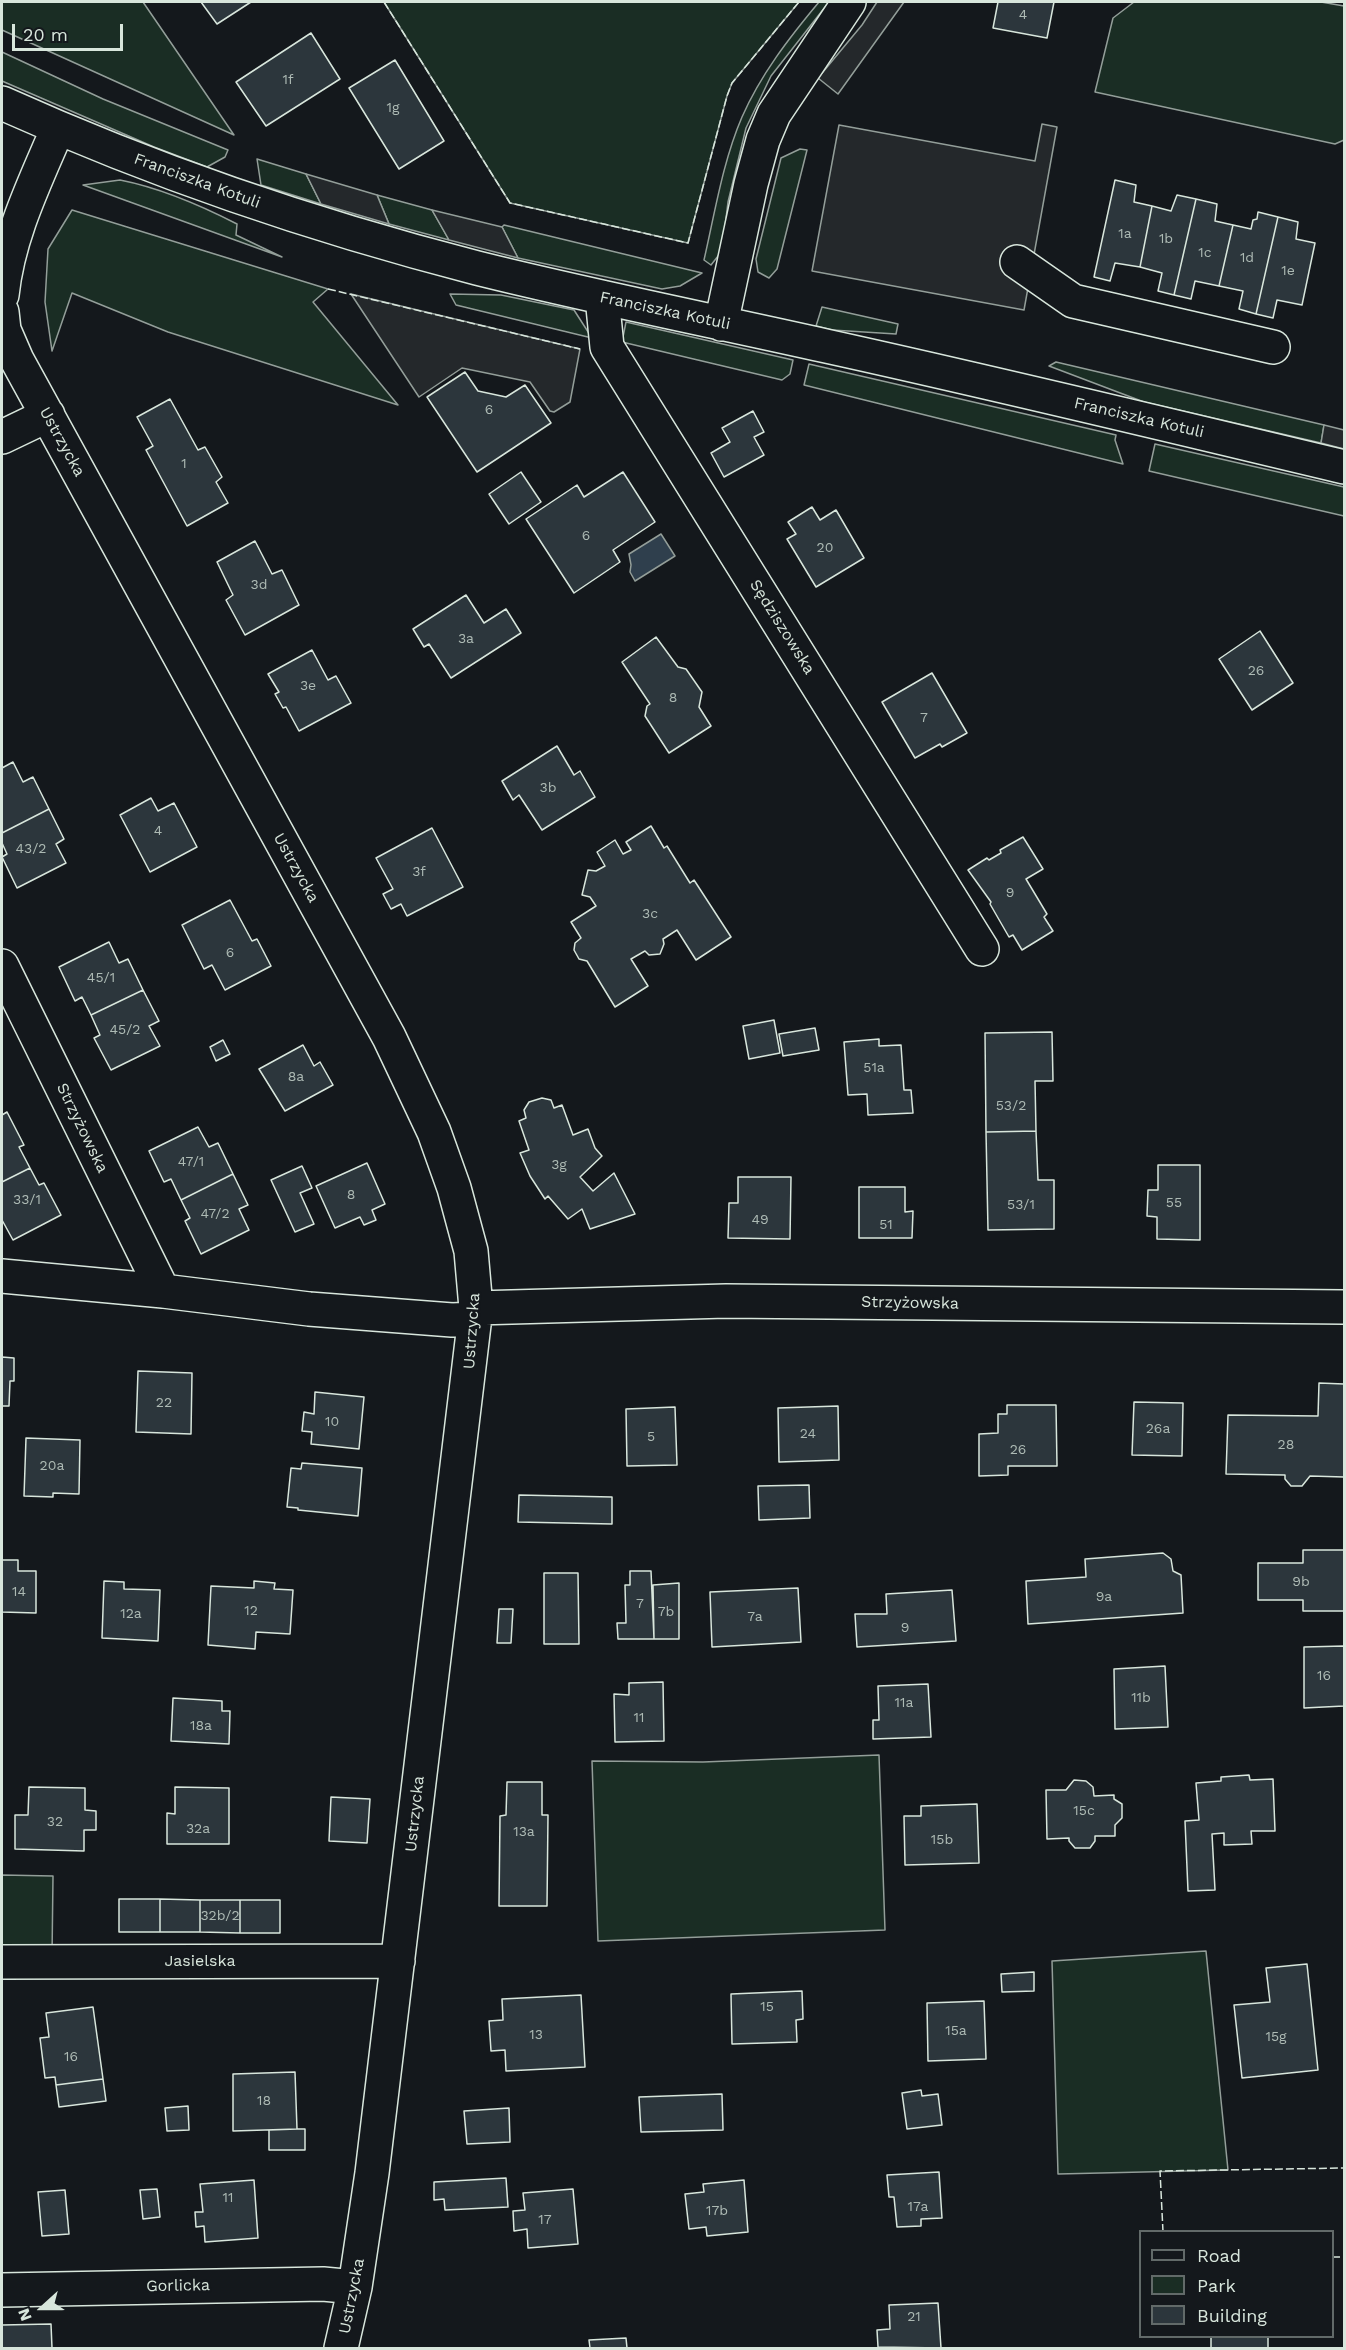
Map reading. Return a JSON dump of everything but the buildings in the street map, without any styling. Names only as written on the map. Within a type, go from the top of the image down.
[{"type":"street","points":[[721,324],[751,184],[763,140],[774,114],[849,2]]},
{"type":"street","name":"Franciszka Kotuli","points":[[2,103],[148,165],[307,220],[477,268],[972,379],[1344,467]]},
{"type":"street","points":[[2,295],[4,276],[18,222],[58,128]]},
{"type":"street","points":[[1017,262],[1073,301],[1273,347]]},
{"type":"street","name":"Sędziszowska","points":[[602,297],[607,347],[982,949]]},
{"type":"street","name":"Ustrzycka","points":[[2,312],[4,330],[17,360],[389,1037],[434,1132],[454,1188],[471,1251],[476,1314],[398,1961],[355,2288],[341,2349]]},
{"type":"street","points":[[2,437],[48,415]]},
{"type":"street","name":"Strzyżowska","points":[[2,966],[163,1291]]},
{"type":"street","name":"Strzyżowska","points":[[2,1276],[163,1291],[309,1310],[452,1320],[476,1314],[726,1301],[1344,1307]]},
{"type":"street","name":"Jasielska","points":[[2,1962],[398,1961]]},
{"type":"street","name":"Gorlicka","points":[[2,2290],[300,2284],[355,2288]]},
{"type":"green space","points":[[2,2],[143,2],[234,135],[2,30]]},
{"type":"green space","points":[[384,2],[799,2],[732,83],[688,243],[510,203]]},
{"type":"green space","points":[[819,2],[829,2],[771,76],[746,128],[728,202],[722,251],[711,265],[704,260],[735,134],[750,101],[776,57]]},
{"type":"green space","points":[[1134,2],[1321,2],[1344,6],[1344,140],[1335,144],[1095,92],[1113,18]]},
{"type":"green space","points":[[2,52],[103,99],[228,150],[225,157],[207,167],[154,147],[2,81]]},
{"type":"green space","points":[[800,149],[807,150],[777,269],[769,278],[758,272],[756,259],[781,158]]},
{"type":"green space","points":[[257,159],[306,174],[321,204],[261,185]]},
{"type":"green space","points":[[120,180],[165,192],[209,210],[237,224],[236,235],[282,257],[83,185]]},
{"type":"green space","points":[[377,195],[432,210],[449,240],[389,224]]},
{"type":"green space","points":[[72,210],[328,289],[313,302],[398,405],[168,332],[72,293],[52,351],[45,302],[48,249]]},
{"type":"green space","points":[[504,225],[702,273],[680,286],[662,289],[518,258],[502,227]]},
{"type":"green space","points":[[450,294],[501,295],[574,310],[592,338],[456,305]]},
{"type":"green space","points":[[822,307],[898,324],[896,334],[832,330],[816,326]]},
{"type":"green space","points":[[626,322],[793,360],[790,374],[782,380],[622,342]]},
{"type":"green space","points":[[1056,362],[1324,425],[1321,443],[1144,402],[1049,366]]},
{"type":"green space","points":[[809,364],[1116,435],[1115,440],[1123,464],[804,385]]},
{"type":"green space","points":[[1155,444],[1344,487],[1344,516],[1149,471]]},
{"type":"green space","points":[[879,1755],[885,1930],[598,1941],[592,1761],[703,1762]]},
{"type":"green space","points":[[2,1875],[53,1876],[52,1957],[2,1957]]},
{"type":"green space","points":[[1206,1951],[1228,2170],[1058,2174],[1052,1961]]},
{"type":"shaded area","points":[[877,2],[904,2],[838,94],[818,78],[862,25]]},
{"type":"shaded area","points":[[1042,124],[1057,127],[1024,310],[812,271],[839,125],[1035,161]]},
{"type":"shaded area","points":[[306,174],[377,195],[389,224],[321,204]]},
{"type":"shaded area","points":[[432,210],[502,227],[518,258],[449,240]]},
{"type":"shaded area","points":[[351,294],[580,349],[570,402],[554,412],[550,411],[530,382],[462,368],[419,397]]},
{"type":"shaded area","points":[[1324,425],[1344,430],[1344,449],[1321,443]]},
{"type":"water","points":[[661,534],[675,556],[635,581],[630,572],[629,554]]},
{"type":"fence","points":[[384,2],[510,203],[688,243],[732,83],[799,2]]},
{"type":"fence","points":[[328,289],[580,349]]},
{"type":"fence","points":[[1163,2230],[1160,2171],[1344,2168]]},
{"type":"fence","points":[[1334,2257],[1344,2257]]}]
